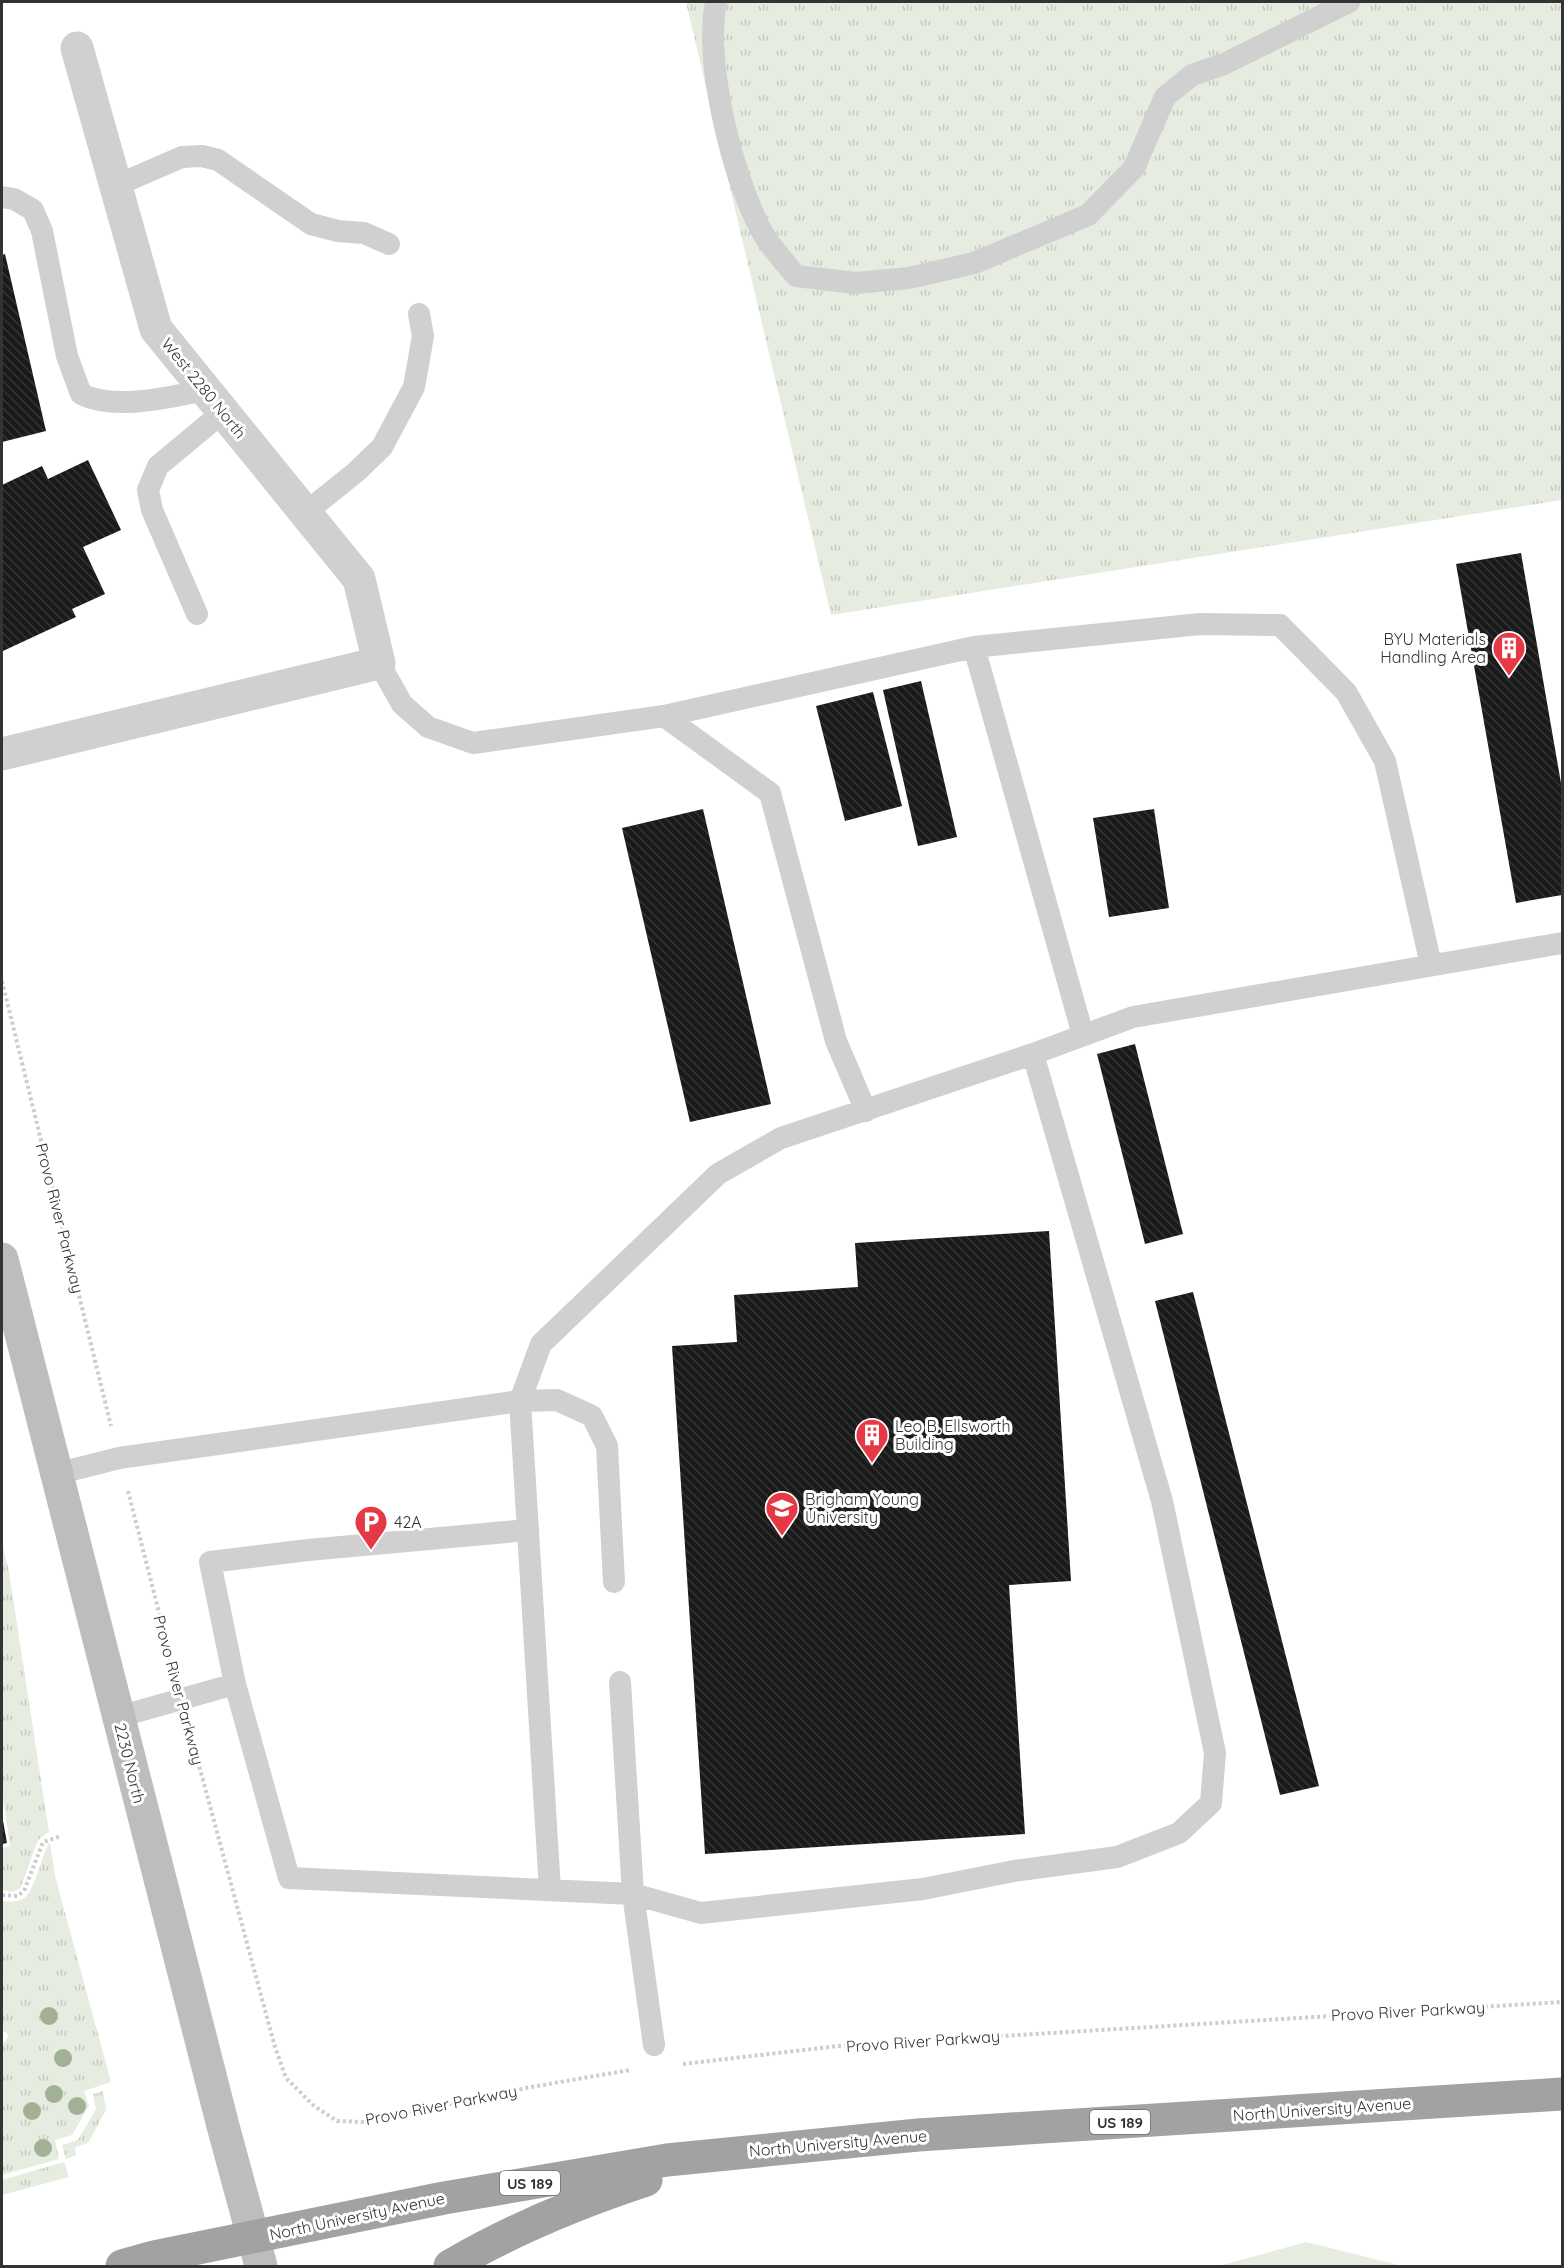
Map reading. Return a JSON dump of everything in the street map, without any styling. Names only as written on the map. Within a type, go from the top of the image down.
[{"type":"highway","name":"North University Avenue","points":[[122,2266],[154,2257],[257,2252],[444,2198],[667,2160],[918,2135],[1563,2094]]},
{"type":"highway","points":[[450,2266],[501,2238],[605,2194],[719,2155]]},
{"type":"main road","name":"2230 North","points":[[2,1260],[257,2252]]},
{"type":"street","name":"West 2280 North","points":[[77,48],[156,329],[359,579],[379,663]]},
{"type":"street","points":[[2,754],[379,663]]},
{"type":"lane","points":[[716,2],[712,22],[716,80],[732,150],[745,193],[761,230],[796,276],[856,283],[909,279],[974,263],[1088,215],[1134,168],[1165,97],[1192,75],[1224,64],[1349,2]]},
{"type":"lane","points":[[115,186],[182,158],[202,156],[218,160],[311,224],[338,231],[364,233],[389,244]]},
{"type":"lane","points":[[2,197],[14,199],[33,210],[42,231],[67,356],[81,394],[96,401],[214,401]]},
{"type":"lane","points":[[305,513],[356,472],[382,447],[414,387],[423,336],[419,314]]},
{"type":"lane","points":[[197,614],[152,510],[148,490],[158,466],[214,401]]},
{"type":"lane","points":[[379,663],[402,704],[423,723],[428,727],[473,742],[664,716],[974,647],[1200,624],[1280,625],[1346,692],[1385,761],[1431,965]]},
{"type":"lane","points":[[974,647],[1083,1035]]},
{"type":"lane","points":[[664,716],[771,793],[836,1041],[866,1111]]},
{"type":"lane","points":[[550,1890],[520,1401],[541,1344],[718,1174],[781,1138],[1033,1054],[1133,1017],[1563,943]]},
{"type":"lane","points":[[528,1530],[308,1550],[210,1562],[235,1684],[289,1878],[633,1894],[701,1913],[923,1889],[1014,1871],[1117,1857],[1179,1833],[1211,1803],[1215,1753],[1162,1501],[1033,1054]]},
{"type":"lane","points":[[56,1474],[119,1458],[520,1401],[557,1400],[592,1416],[607,1446],[614,1582]]},
{"type":"lane","points":[[620,1682],[633,1894],[654,2044]]},
{"type":"lane","points":[[118,1717],[235,1684]]},
{"type":"path","name":"Provo River Parkway","points":[[2,981],[119,1458],[275,2047],[286,2078],[313,2105],[337,2121],[362,2122],[531,2087],[642,2069]]},
{"type":"path","points":[[2,1895],[17,1896],[24,1891],[43,1842],[61,1836]]},
{"type":"path","name":"Provo River Parkway","points":[[676,2065],[837,2046],[1563,2002]]},
{"type":"green space","points":[[686,2],[1562,2],[1562,500],[831,615]]},
{"type":"green space","points":[[2,1542],[9,1572],[49,1832],[37,1842],[21,1887],[12,1892],[2,1890],[2,1848],[10,1846],[2,1791]]},
{"type":"green space","points":[[50,1843],[55,1876],[111,2082],[84,2091],[89,2106],[72,2135],[55,2140],[59,2159],[2,2175],[2,2046],[9,2035],[2,2030],[2,1980],[4,1976],[2,1975],[2,1901],[13,1902],[26,1897]]},
{"type":"green space","points":[[103,2091],[106,2110],[88,2143],[75,2147],[76,2155],[66,2159],[62,2145],[78,2140],[96,2109],[93,2094]]},
{"type":"green space","points":[[64,2162],[69,2177],[2,2195],[2,2180]]},
{"type":"green space","points":[[1306,2242],[1402,2266],[1219,2266]]},
{"type":"building","points":[[5,254],[46,431],[2,442],[2,255]]},
{"type":"building","points":[[88,460],[121,530],[83,547],[105,594],[72,609],[76,617],[3,651],[2,485],[42,466],[48,479]]},
{"type":"building","name":"BYU Materials Handling Area","points":[[1521,553],[1562,789],[1562,895],[1516,903],[1456,564]]},
{"type":"building","points":[[921,681],[957,837],[918,846],[883,690]]},
{"type":"building","points":[[873,692],[902,806],[845,821],[816,706]]},
{"type":"building","points":[[703,809],[771,1104],[690,1122],[622,828]]},
{"type":"building","points":[[1154,809],[1169,908],[1109,917],[1093,818]]},
{"type":"building","points":[[1135,1044],[1183,1234],[1145,1244],[1097,1054]]},
{"type":"building","name":"Leo B. Ellsworth Building","points":[[1049,1231],[1071,1581],[1009,1585],[1025,1834],[705,1854],[672,1346],[737,1342],[734,1295],[858,1287],[855,1243]]},
{"type":"building","points":[[1193,1292],[1319,1786],[1280,1795],[1155,1301]]},
{"type":"building","points":[[2,1815],[7,1843],[2,1844]]},
{"type":"place","name":"BYU Materials Handling Area","points":[[1509,677]]},
{"type":"place","name":"Leo B. Ellsworth Building","points":[[872,1464]]},
{"type":"place","name":"Brigham Young University","points":[[782,1537]]},
{"type":"place","name":"42A","points":[[371,1551]]}]
